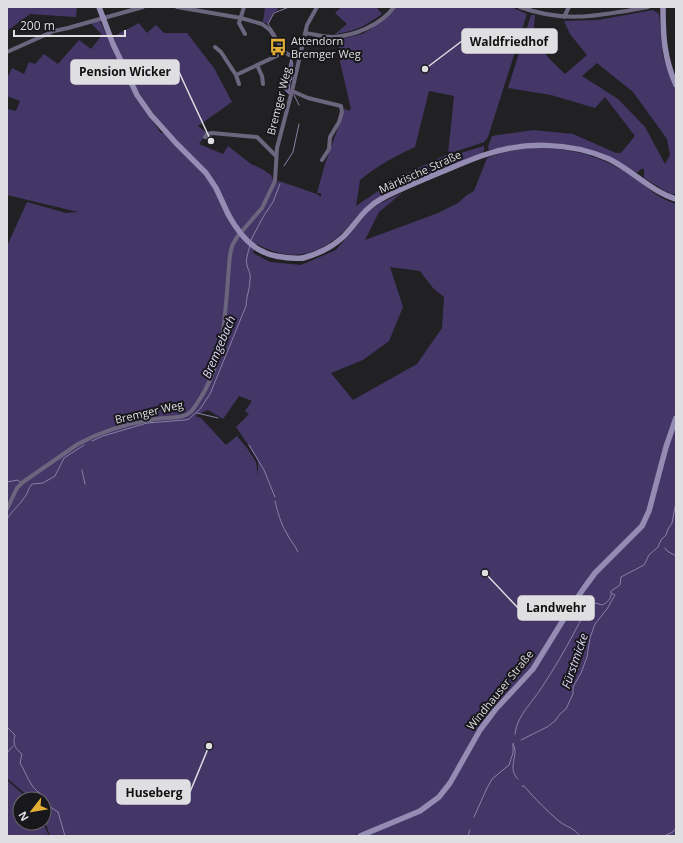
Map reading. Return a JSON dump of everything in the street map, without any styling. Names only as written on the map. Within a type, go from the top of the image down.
[{"type":"main road","name":"Märkische Straße","points":[[99,7],[121,62],[137,95],[151,115],[206,173],[216,188],[236,229],[242,236],[260,250],[273,255],[288,259],[303,258],[320,254],[343,237],[364,212],[380,200],[484,155],[514,148],[551,146],[567,147],[587,152],[620,165],[662,194],[676,200]]},
{"type":"main road","points":[[663,7],[665,51],[676,85]]},
{"type":"main road","name":"Windhauser Straße","points":[[360,836],[420,811],[444,791],[455,776],[480,730],[495,710],[516,689],[533,668],[569,610],[595,573],[642,526],[649,511],[666,447],[676,418]]},
{"type":"street","points":[[7,52],[54,31],[143,7]]},
{"type":"street","points":[[177,7],[241,18],[266,27],[285,52],[289,55],[300,54]]},
{"type":"street","points":[[244,7],[240,23],[245,34]]},
{"type":"street","name":"Bremger Weg","points":[[7,509],[17,488],[23,482],[88,438],[110,430],[150,419],[181,416],[192,411],[203,394],[218,362],[232,246],[244,227],[262,208],[275,181],[277,148],[306,25],[317,7]]},
{"type":"street","points":[[305,32],[332,37],[347,35],[366,28],[380,20],[394,7]]},
{"type":"street","points":[[520,7],[564,17],[589,17],[648,7]]},
{"type":"street","points":[[564,17],[569,7]]},
{"type":"street","points":[[215,47],[221,52],[236,75],[239,84]]},
{"type":"street","points":[[236,75],[285,52]]},
{"type":"street","points":[[257,65],[262,76],[263,84]]},
{"type":"street","points":[[291,93],[341,106],[342,112],[339,122],[330,137],[329,149],[322,160]]},
{"type":"street","name":"Bremger Weg","points":[[210,138],[205,137],[212,133],[257,137],[276,156]]},
{"type":"shaded area","points":[[7,7],[77,7],[76,17],[30,14],[7,31]]},
{"type":"shaded area","points":[[265,7],[276,7],[278,10],[274,12],[268,24],[263,22]]},
{"type":"shaded area","points":[[341,7],[376,7],[382,14],[360,27],[335,34],[347,24],[335,13]]},
{"type":"shaded area","points":[[397,7],[511,7],[527,14],[488,137],[484,142],[448,154],[451,156],[484,146],[482,154],[375,200],[364,209],[337,238],[316,250],[305,254],[294,255],[270,250],[257,244],[253,253],[270,262],[301,265],[336,250],[369,211],[379,204],[402,193],[379,212],[365,240],[438,213],[458,203],[474,191],[487,158],[505,152],[524,149],[562,149],[599,159],[616,166],[657,195],[676,204],[676,836],[360,836],[361,835],[359,833],[354,836],[50,836],[48,831],[52,831],[52,791],[22,791],[7,778],[7,246],[27,202],[66,213],[78,212],[7,195],[7,109],[16,111],[20,101],[7,96],[7,78],[12,68],[24,74],[29,62],[35,64],[44,54],[58,64],[79,40],[91,49],[102,35],[91,23],[100,21],[134,95],[161,133],[170,134],[152,112],[129,76],[114,36],[139,23],[147,33],[156,25],[164,33],[187,33],[214,68],[232,102],[198,126],[207,133],[199,144],[223,154],[228,146],[251,164],[271,175],[275,184],[279,181],[317,194],[321,197],[321,193],[317,193],[325,164],[345,108],[348,111],[351,109],[338,53],[340,42],[345,38],[362,34],[371,29]],"holes":[[[429,91],[454,96],[448,154],[399,177],[356,206],[360,180],[386,162],[415,147]],[[390,267],[420,271],[433,288],[444,297],[442,328],[417,364],[353,400],[331,373],[363,360],[389,341],[403,307]],[[239,396],[252,401],[245,411],[249,414],[236,427],[258,461],[258,477],[256,462],[237,436],[226,445],[201,418],[195,416],[208,410],[223,419]]]},
{"type":"shaded area","points":[[653,10],[659,14],[663,56],[676,91],[676,194],[670,194],[644,178],[644,169],[641,169],[637,173],[600,154],[583,148],[548,143],[530,143],[489,150],[488,147],[492,136],[533,130],[573,134],[616,153],[621,153],[635,136],[605,97],[595,108],[551,95],[508,88],[531,15],[535,15],[535,35],[540,47],[565,74],[587,55],[570,34],[564,21],[598,20]],"holes":[[[597,63],[633,92],[667,139],[670,155],[665,164],[645,127],[618,99],[582,76]]]},
{"type":"shaded area","points":[[291,59],[293,64],[289,94],[284,87]]},
{"type":"shaded area","points":[[7,780],[19,791],[12,791],[12,831],[47,831],[49,836],[7,836]]},
{"type":"waterway","name":"Bremgebach","points":[[275,34],[268,24],[274,13],[289,7]]},
{"type":"waterway","name":"Bremgebach","points":[[294,95],[299,105]]},
{"type":"waterway","name":"Bremgebach","points":[[284,166],[293,152],[299,124]]},
{"type":"waterway","name":"Bremgebach","points":[[251,240],[273,202],[280,184]]},
{"type":"waterway","name":"Bremgebach","points":[[92,441],[103,436],[147,423],[189,419],[200,409],[210,394],[246,306],[250,277],[246,260],[250,245]]},
{"type":"waterway","points":[[197,413],[218,418]]},
{"type":"waterway","name":"Bremgebach","points":[[7,519],[20,504],[32,484],[43,483],[55,476],[64,458],[84,445]]},
{"type":"waterway","points":[[249,445],[264,470],[275,497]]},
{"type":"waterway","points":[[82,470],[85,484]]},
{"type":"waterway","points":[[7,482],[18,480],[20,482]]},
{"type":"waterway","points":[[275,501],[282,525],[298,552]]},
{"type":"waterway","name":"Fürstmicke","points":[[521,740],[547,727],[566,709],[573,694],[573,687],[581,673],[587,657],[590,638],[595,624],[607,609],[615,595],[611,593],[611,591],[620,585],[621,577],[644,565],[649,555],[658,547],[672,523],[676,502]]},
{"type":"waterway","points":[[665,548],[667,551],[676,556]]},
{"type":"waterway","points":[[515,734],[516,727],[522,715],[551,673],[584,615],[593,604],[596,603],[602,605],[605,603],[610,599],[611,594]]},
{"type":"waterway","points":[[7,727],[15,735],[15,746],[22,754],[20,763],[29,780],[34,788],[49,803],[49,806],[58,812],[65,836]]},
{"type":"waterway","name":"Fürstmicke","points":[[474,817],[492,779],[509,765],[513,753],[514,743]]},
{"type":"waterway","name":"Fürstmicke","points":[[513,744],[515,748],[513,770],[518,779]]},
{"type":"waterway","points":[[7,753],[13,746]]},
{"type":"waterway","points":[[522,786],[524,786],[541,805],[560,822],[573,829],[580,836]]},
{"type":"waterway","points":[[664,836],[673,832],[676,828]]},
{"type":"waterway","points":[[468,836],[470,830]]},
{"type":"place","name":"Attendorn Bremger Weg","points":[[278,47]]},
{"type":"place","name":"Waldfriedhof","points":[[425,69]]},
{"type":"place","name":"Pension Wicker","points":[[211,141]]},
{"type":"place","name":"Landwehr","points":[[485,573]]},
{"type":"place","name":"Huseberg","points":[[209,746]]}]
